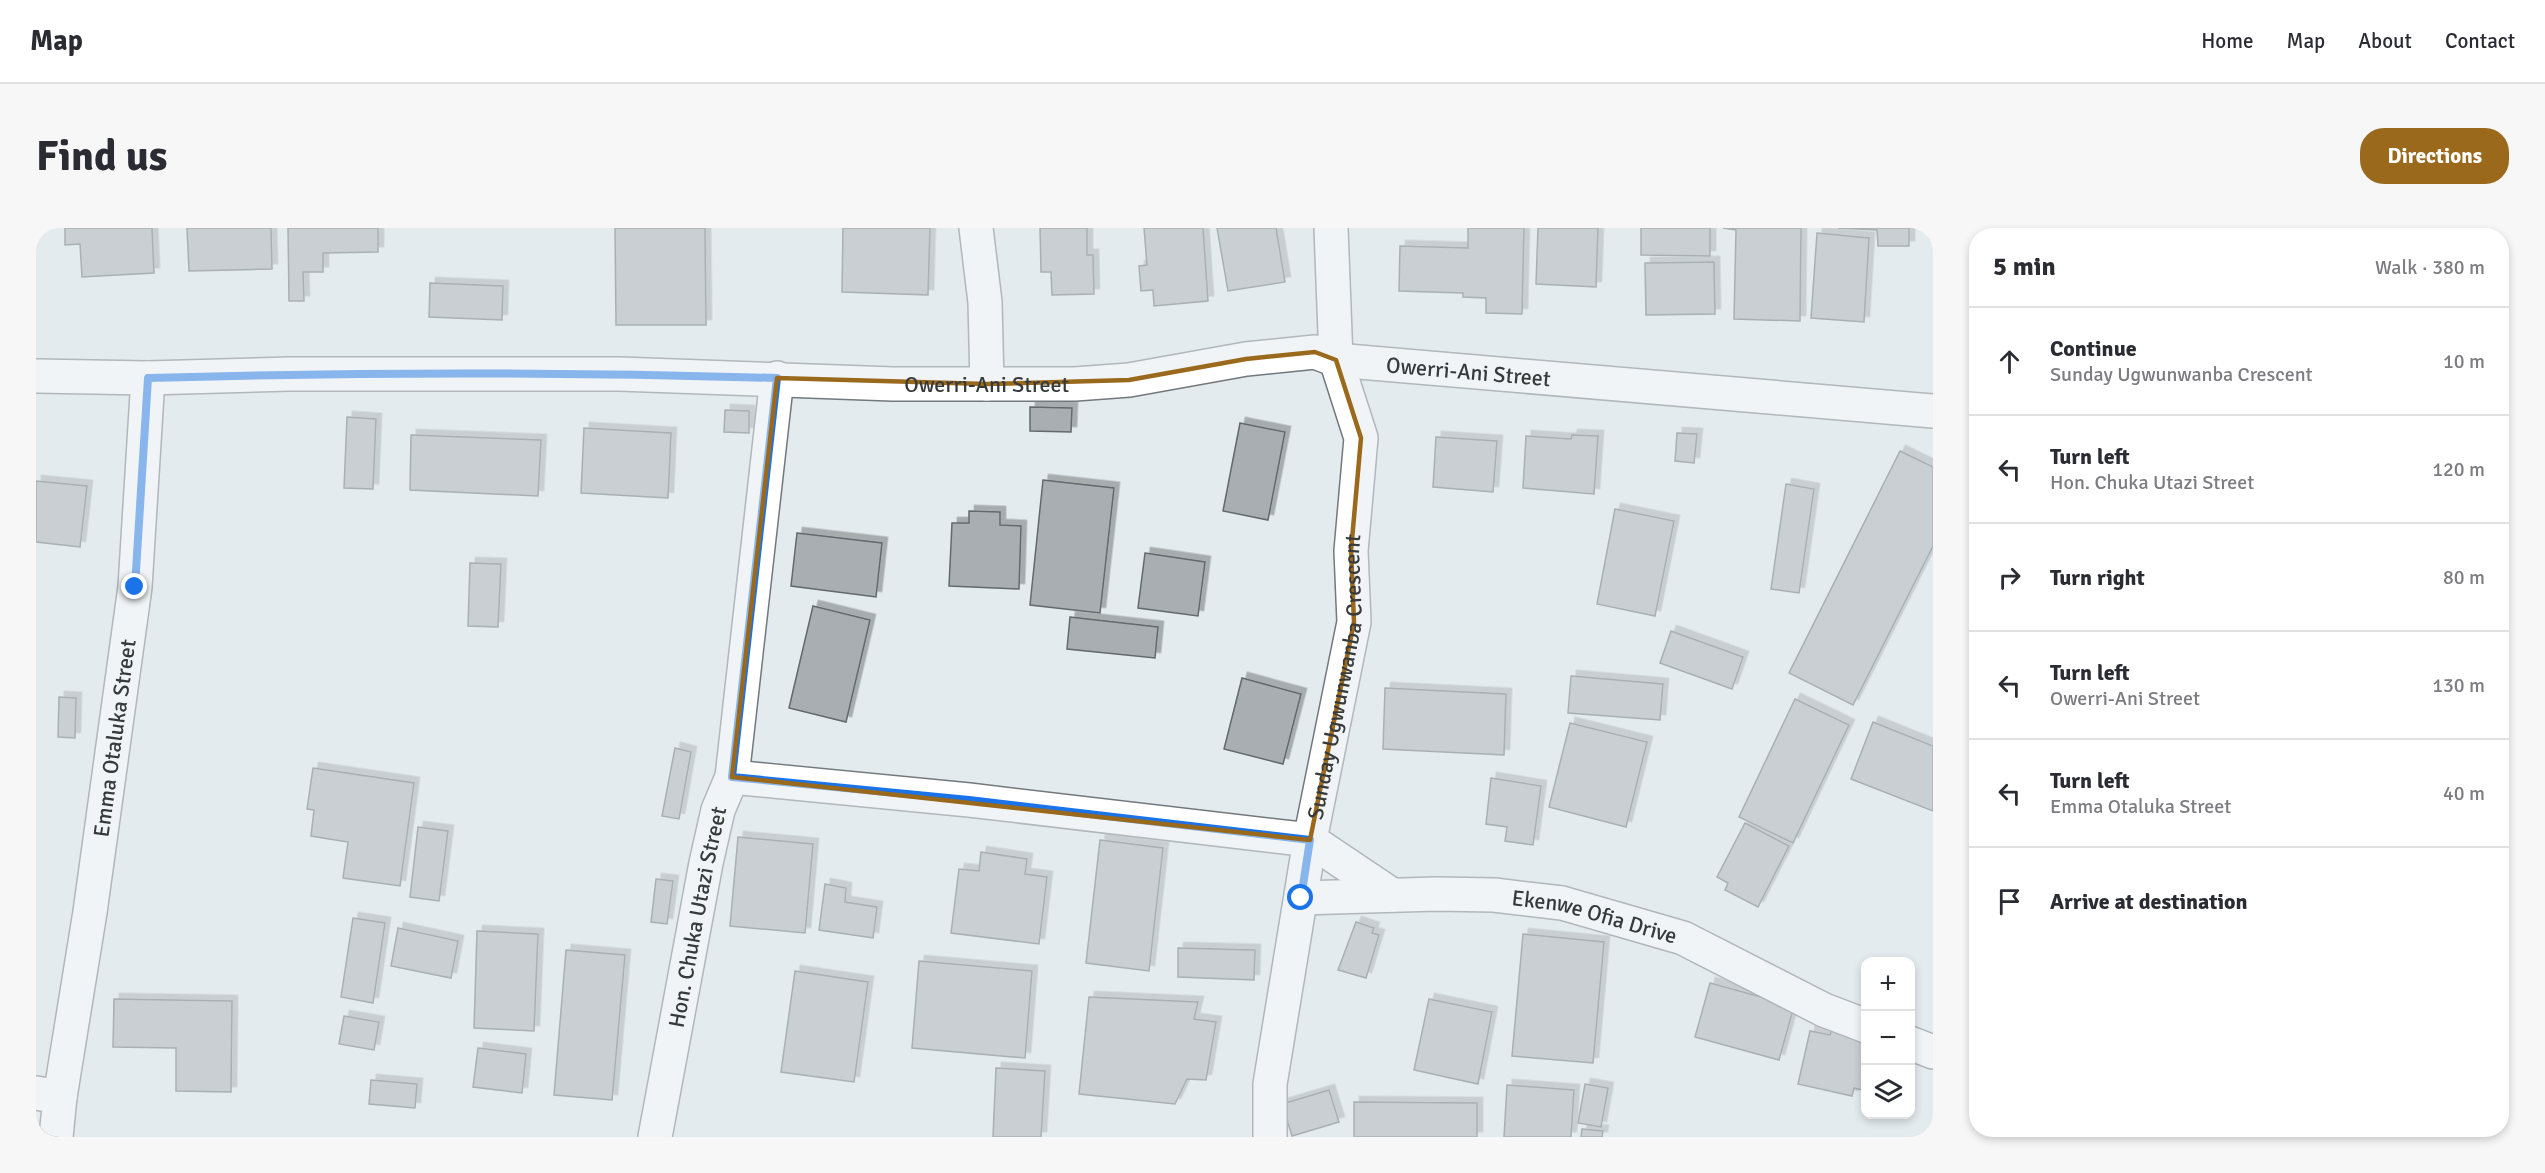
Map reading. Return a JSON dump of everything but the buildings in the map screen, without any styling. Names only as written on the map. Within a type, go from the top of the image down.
[{"type":"street","points":[[976,228],[985,302],[987,384]]},
{"type":"street","name":"Sunday Ugwunwanba Crescent","points":[[1270,1137],[1268,1114],[1270,1084],[1310,840],[1354,622],[1351,551],[1361,438],[1336,360],[1331,228]]},
{"type":"street","name":"Owerri-Ani Street","points":[[36,376],[148,378],[290,374],[619,374],[893,384],[1075,384],[1129,380],[1246,359],[1315,352],[1336,360],[1933,411]]},
{"type":"street","name":"Emma Otaluka Street","points":[[56,1137],[48,1095],[92,901],[135,587],[148,378]]},
{"type":"street","points":[[732,777],[777,378]]},
{"type":"street","name":"Hon. Chuka Utazi Street","points":[[655,1137],[706,863],[718,810],[732,777],[969,800],[1310,840]]},
{"type":"street","points":[[1310,840],[1392,895]]},
{"type":"street","name":"Ekenwe Ofia Drive","points":[[1301,898],[1494,895],[1562,903],[1683,938],[1824,1010],[1861,1024]]},
{"type":"street","points":[[1915,1045],[1933,1052]]},
{"type":"highlighted area","points":[[1315,352],[1336,360],[1361,438],[1351,551],[1354,622],[1310,840],[732,777],[777,378],[987,384],[1129,380],[1246,359]]},
{"type":"route","points":[[135,587],[148,378],[290,374],[619,374],[777,378],[732,777],[969,800],[1310,840],[1301,898]]}]
